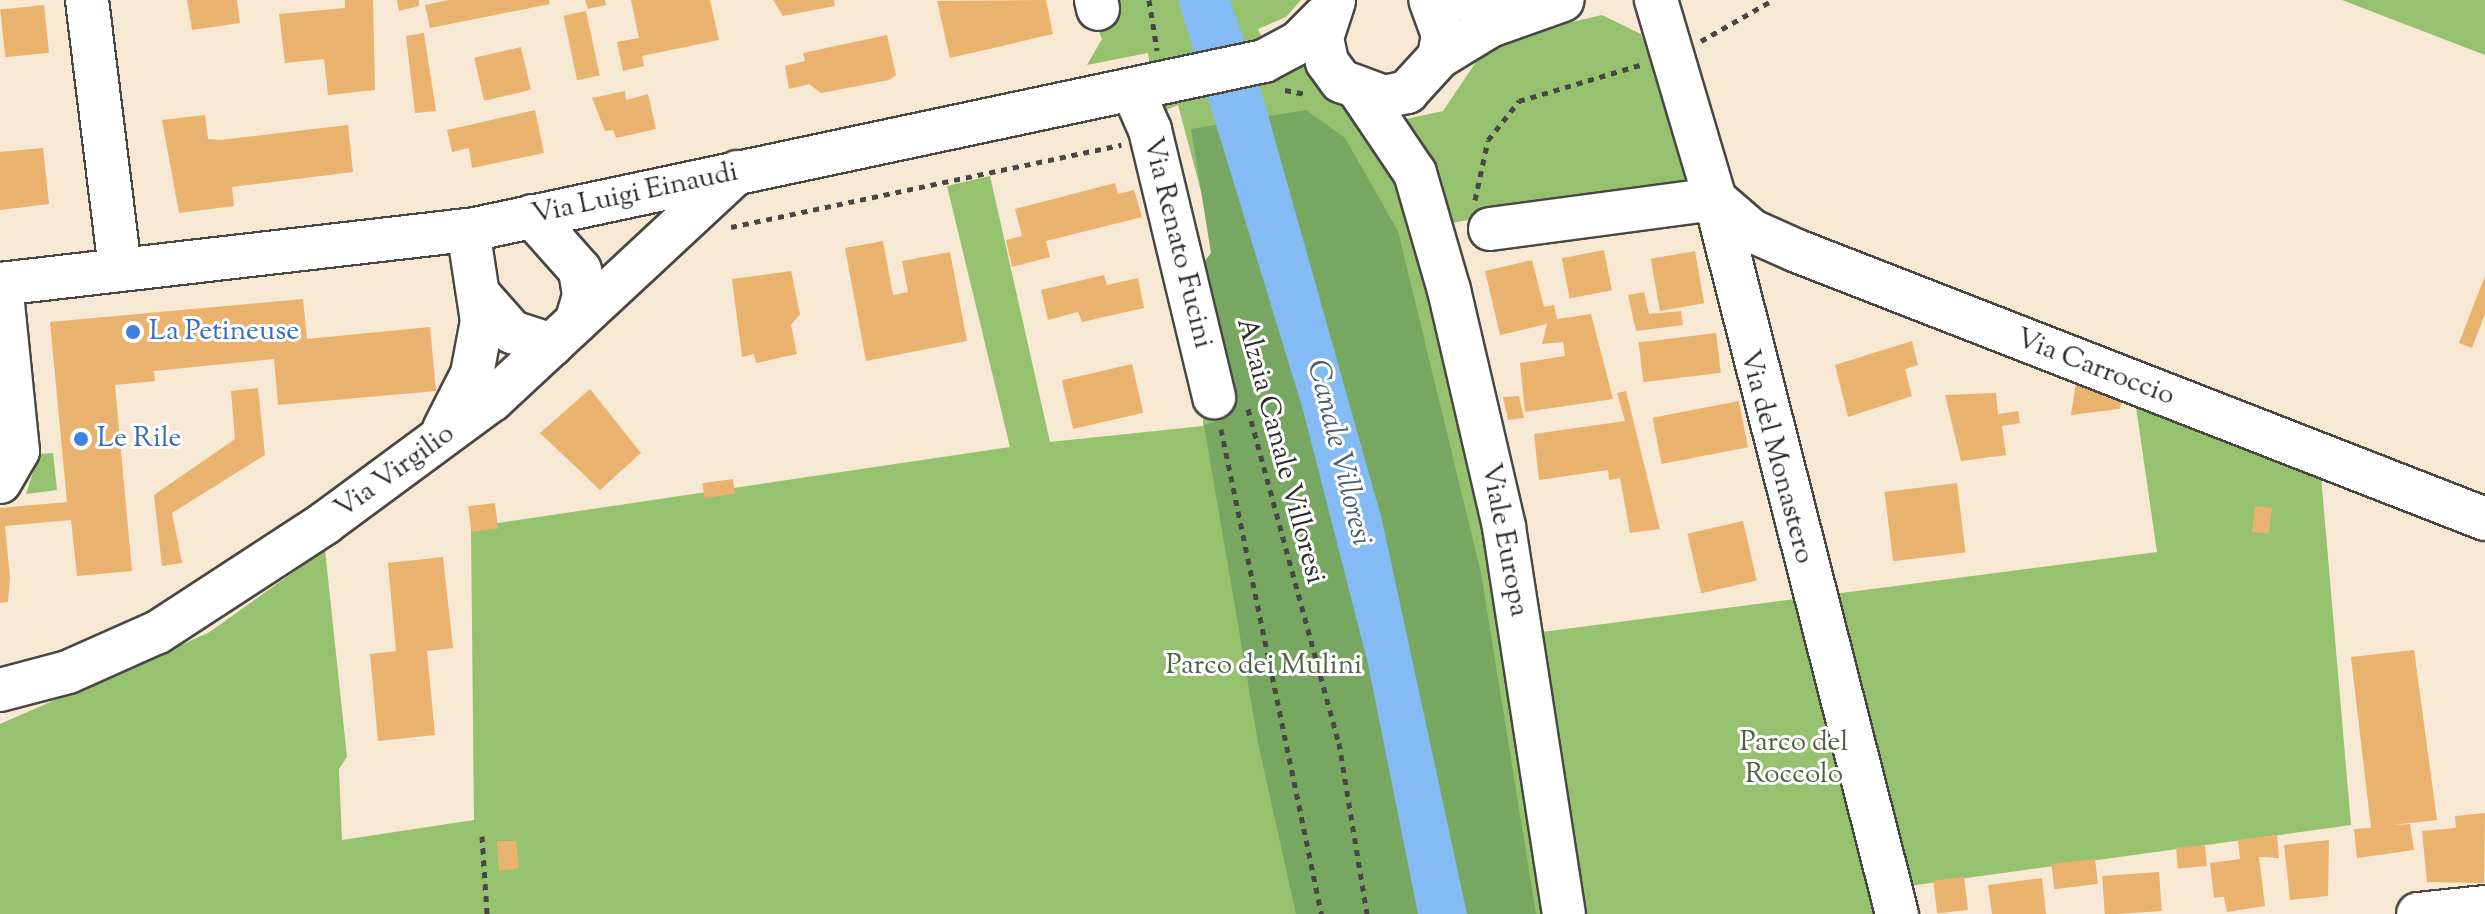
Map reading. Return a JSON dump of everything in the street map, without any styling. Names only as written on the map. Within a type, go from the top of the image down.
[{"type":"street","points":[[87,0],[120,270]]},
{"type":"street","name":"Viale Europa","points":[[1430,0],[1443,35],[1433,67],[1415,173],[1504,527],[1564,914]]},
{"type":"street","points":[[1467,0],[1554,2]]},
{"type":"street","name":"Via del Monastero","points":[[1656,0],[1715,199],[1897,914]]},
{"type":"street","points":[[1342,91],[1396,94],[1433,67],[1554,2]]},
{"type":"street","name":"Via Luigi Einaudi","points":[[1273,75],[1330,8]]},
{"type":"street","name":"Viale Europa","points":[[1330,8],[1327,62],[1342,91],[1415,173]]},
{"type":"street","name":"Via Luigi Einaudi","points":[[1,284],[468,230],[1148,88],[1273,75],[1342,91]]},
{"type":"street","name":"Via Renato Fucini","points":[[1148,88],[1152,138],[1231,401]]},
{"type":"street","name":"Via Virgilio","points":[[0,690],[68,672],[195,612],[432,447],[564,333],[737,172]]},
{"type":"street","points":[[1483,218],[1715,199]]},
{"type":"street","name":"Via Carroccio","points":[[1715,199],[1752,231],[1797,251],[2485,519]]},
{"type":"street","points":[[481,297],[512,332],[564,333],[584,296],[580,270],[532,216]]},
{"type":"street","points":[[432,447],[472,374],[481,297],[468,230]]},
{"type":"street","points":[[0,482],[18,451],[1,284]]},
{"type":"street","points":[[2418,914],[2485,907]]},
{"type":"path","points":[[1148,88],[1149,0]]},
{"type":"path","points":[[1483,218],[1488,140],[1519,101],[1670,53],[1742,24],[1773,0]]},
{"type":"path","points":[[1273,75],[1342,91]]},
{"type":"path","points":[[722,229],[1152,138]]},
{"type":"path","points":[[1231,401],[1321,914]]},
{"type":"path","name":"Alzaia Canale Villoresi","points":[[1231,401],[1339,743],[1367,914]]},
{"type":"path","points":[[482,836],[487,914]]},
{"type":"green space","name":"Parco dei Mulini","points":[[1086,0],[1301,0],[1286,17],[1258,29],[1273,63],[1308,61],[1397,121],[1443,111],[1478,59],[1517,35],[1602,15],[1641,34],[1689,169],[1682,184],[1427,227],[1542,647],[1542,632],[2157,552],[2136,407],[2321,476],[2351,825],[1879,890],[1883,914],[0,914],[0,724],[208,633],[325,550],[347,757],[339,769],[342,840],[474,820],[471,527],[1010,447],[947,186],[990,176],[1050,442],[1203,426],[1203,418],[1259,409],[1178,105],[1157,114],[1148,53],[1087,65],[1102,39]]},
{"type":"green space","points":[[2342,0],[2485,0],[2485,55]]},
{"type":"green space","points":[[1306,110],[1345,138],[1398,231],[1481,573],[1536,914],[1296,914],[1259,748],[1204,425],[1230,417],[1197,271],[1211,253],[1191,129]]},
{"type":"green space","points":[[53,453],[57,490],[26,494],[39,454]]},
{"type":"water","name":"Canale Villoresi","points":[[1178,0],[1230,0],[1263,97],[1382,520],[1467,914],[1418,914],[1368,664],[1303,410]]},
{"type":"building","points":[[187,0],[237,0],[240,23],[192,30]]},
{"type":"building","points":[[345,0],[373,0],[375,90],[328,95],[324,59],[285,63],[279,14],[345,8]]},
{"type":"building","points":[[397,0],[419,0],[419,6],[399,11]]},
{"type":"building","points":[[449,0],[549,0],[550,4],[430,28],[425,5]]},
{"type":"building","points":[[585,0],[605,0],[606,5],[588,9]]},
{"type":"building","points":[[631,0],[710,0],[719,40],[642,56],[644,66],[623,71],[617,42],[639,38]]},
{"type":"building","points":[[773,0],[834,0],[835,6],[783,16]]},
{"type":"building","points":[[1046,0],[1053,34],[950,58],[937,1]]},
{"type":"building","points":[[44,5],[49,53],[5,57],[0,10]]},
{"type":"building","points":[[586,11],[600,76],[577,80],[564,16]]},
{"type":"building","points":[[424,33],[436,111],[415,113],[406,36]]},
{"type":"building","points":[[887,35],[896,75],[889,80],[821,93],[809,84],[789,89],[785,66],[805,61],[803,53]]},
{"type":"building","points":[[521,47],[531,90],[484,101],[474,58]]},
{"type":"building","points":[[625,91],[626,100],[648,94],[656,129],[616,138],[613,130],[605,131],[592,98]]},
{"type":"building","points":[[535,110],[544,153],[472,168],[469,148],[452,152],[447,130]]},
{"type":"building","points":[[205,115],[208,139],[221,140],[348,125],[353,172],[232,187],[234,206],[179,213],[162,120]]},
{"type":"building","points":[[43,148],[49,204],[0,210],[0,152]]},
{"type":"building","points":[[1115,183],[1118,194],[1134,190],[1142,217],[1046,241],[1050,257],[1012,267],[1006,240],[1022,236],[1015,209]]},
{"type":"building","points":[[883,241],[893,295],[908,292],[902,261],[950,252],[967,341],[866,361],[845,248]]},
{"type":"building","points":[[1604,250],[1612,290],[1570,298],[1562,258]]},
{"type":"building","points":[[1695,251],[1704,303],[1660,311],[1651,259]]},
{"type":"building","points":[[1532,260],[1544,307],[1554,305],[1557,319],[1591,314],[1613,399],[1525,412],[1520,363],[1565,356],[1563,342],[1542,344],[1547,324],[1500,335],[1485,271]]},
{"type":"building","points":[[791,271],[800,314],[791,325],[797,354],[756,363],[754,354],[742,357],[732,279]]},
{"type":"building","points":[[1104,275],[1107,285],[1138,278],[1144,308],[1082,322],[1078,312],[1048,320],[1041,290]]},
{"type":"building","points":[[2485,276],[2485,314],[2472,348],[2459,343]]},
{"type":"building","points":[[1644,292],[1649,314],[1681,311],[1683,325],[1636,331],[1628,295]]},
{"type":"building","points":[[303,299],[307,339],[430,327],[436,391],[278,405],[274,359],[154,371],[155,381],[115,385],[132,571],[77,576],[71,520],[5,526],[10,578],[8,602],[0,603],[0,508],[67,502],[50,322]]},
{"type":"building","points":[[1716,333],[1721,373],[1643,382],[1639,343]]},
{"type":"building","points":[[1912,341],[1918,365],[1905,369],[1912,396],[1848,417],[1835,365]]},
{"type":"building","points":[[1132,364],[1143,413],[1073,429],[1062,380]]},
{"type":"building","points":[[2076,383],[2122,400],[2120,409],[2071,415]]},
{"type":"building","points":[[258,388],[265,455],[172,513],[182,563],[162,566],[154,495],[235,439],[231,391]]},
{"type":"building","points":[[590,389],[641,453],[600,490],[540,433]]},
{"type":"building","points":[[1626,391],[1660,529],[1630,533],[1620,478],[1609,480],[1608,470],[1539,480],[1534,434],[1625,421],[1617,393]]},
{"type":"building","points":[[1996,393],[1998,414],[2018,411],[2020,423],[2002,426],[2006,455],[1961,461],[1945,395]]},
{"type":"building","points":[[1519,396],[1524,418],[1508,420],[1503,397]]},
{"type":"building","points":[[1739,401],[1748,447],[1662,464],[1653,418]]},
{"type":"building","points":[[733,479],[735,494],[704,498],[702,483]]},
{"type":"building","points":[[1957,483],[1966,552],[1893,561],[1885,492]]},
{"type":"building","points":[[495,503],[498,529],[471,532],[468,506]]},
{"type":"building","points":[[2255,506],[2272,508],[2269,534],[2252,532]]},
{"type":"building","points":[[1743,521],[1757,580],[1701,593],[1687,534]]},
{"type":"building","points":[[443,557],[453,648],[427,651],[435,735],[378,741],[370,654],[396,651],[388,563]]},
{"type":"building","points":[[2414,650],[2437,820],[2392,825],[2410,824],[2414,850],[2357,858],[2354,829],[2371,828],[2351,657]]},
{"type":"building","points":[[2485,813],[2484,883],[2427,882],[2422,831],[2456,828],[2455,816]]},
{"type":"building","points":[[2277,835],[2279,858],[2259,857],[2265,906],[2227,912],[2224,897],[2214,898],[2210,863],[2240,859],[2238,840]]},
{"type":"building","points":[[2329,840],[2328,896],[2290,900],[2284,845]]},
{"type":"building","points":[[497,841],[516,841],[519,868],[499,871]]},
{"type":"building","points":[[2205,845],[2207,866],[2178,868],[2176,848]]},
{"type":"building","points":[[2095,859],[2098,884],[2054,889],[2051,864]]},
{"type":"building","points":[[2159,872],[2162,911],[2105,914],[2102,876]]},
{"type":"building","points":[[1964,877],[1968,910],[1937,914],[1933,881]]},
{"type":"building","points":[[2042,878],[2046,914],[1992,914],[1988,885]]},
{"type":"place","name":"La Petineuse","points":[[133,332]]},
{"type":"place","name":"Le Rile","points":[[81,439]]},
{"type":"park label","name":"Parco del Roccolo","points":[[1794,759]]}]
